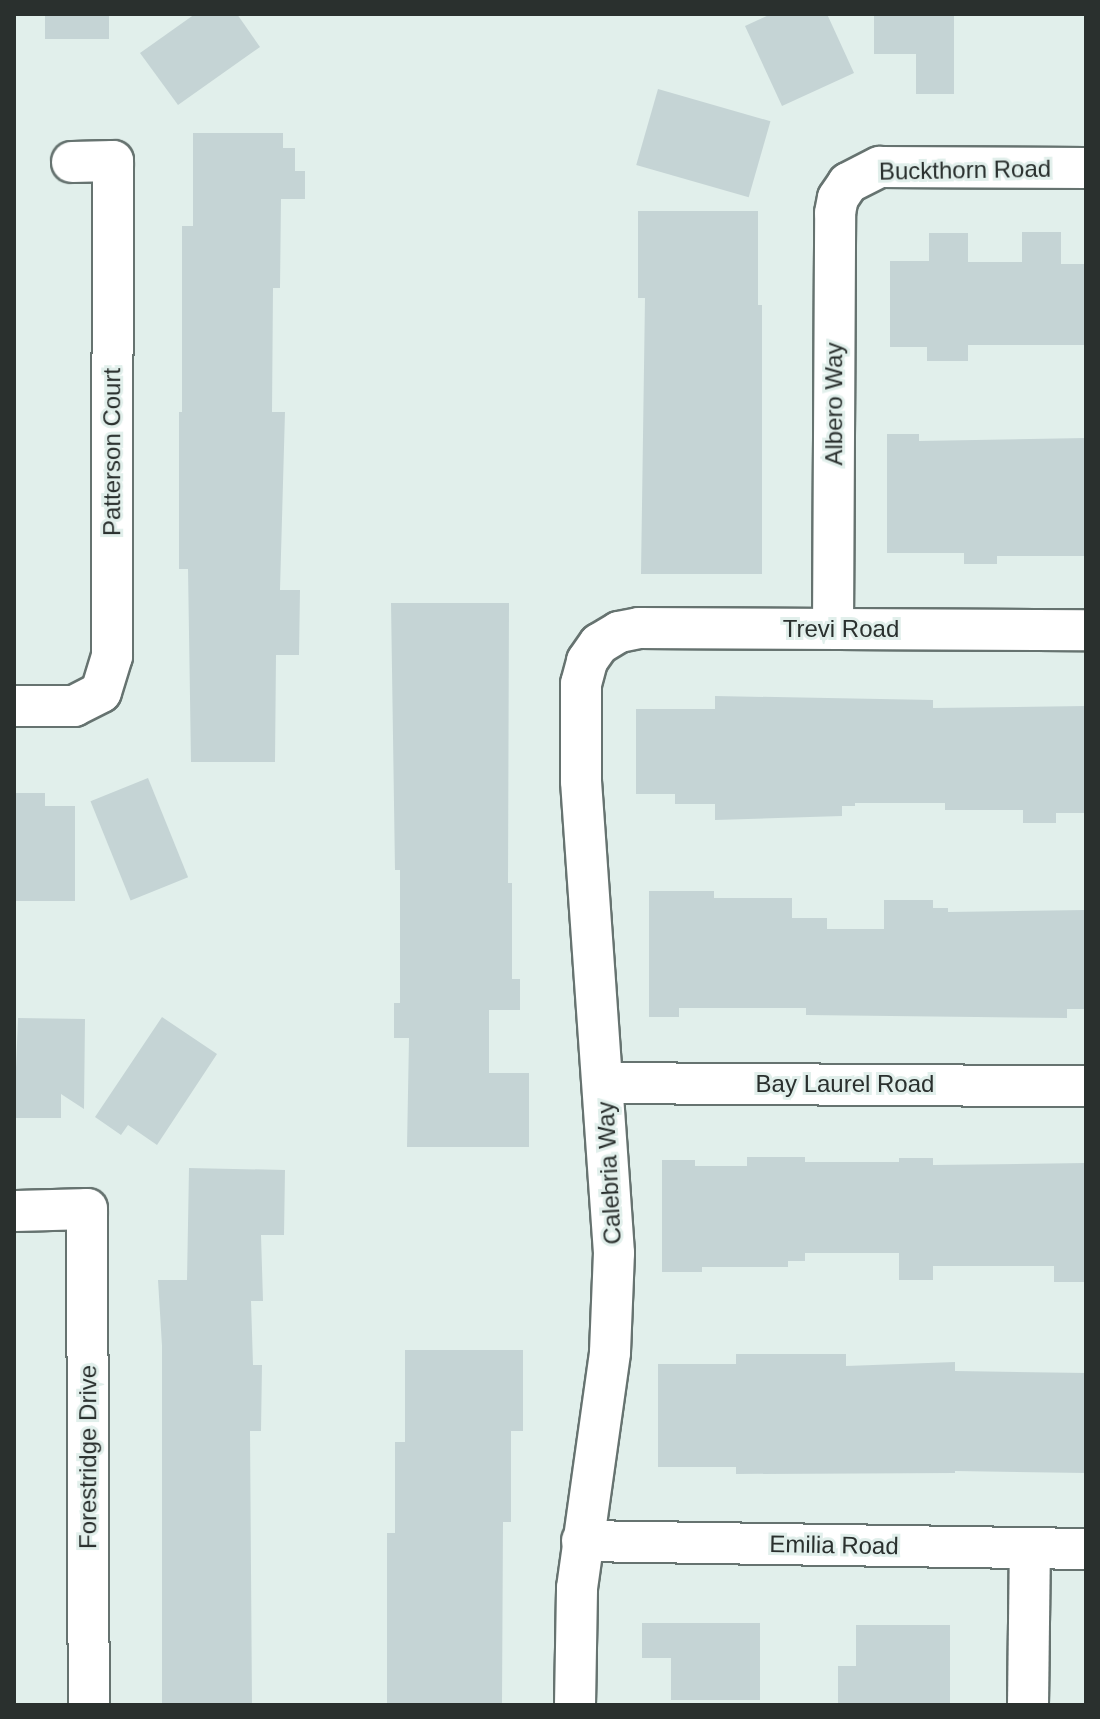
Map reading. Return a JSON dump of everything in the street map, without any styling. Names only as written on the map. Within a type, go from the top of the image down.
[{"type":"street","name":"Patterson Court","points":[[14,706],[74,706],[101,692],[112,656],[113,161],[72,162]]},
{"type":"street","name":"Buckthorn Road","points":[[848,183],[862,173],[880,167],[1086,168]]},
{"type":"street","name":"Albero Way","points":[[833,628],[835,213],[838,198],[848,183]]},
{"type":"street","name":"Trevi Road","points":[[599,644],[619,632],[639,628],[1086,630]]},
{"type":"street","name":"Calebria Way","points":[[575,1705],[577,1588],[610,1352],[613,1300],[613,1199],[581,781],[581,684],[587,661],[599,644]]},
{"type":"street","name":"Bay Laurel Road","points":[[604,1083],[1086,1086]]},
{"type":"street","name":"Forestridge Drive","points":[[14,1211],[87,1209],[89,1705]]},
{"type":"street","name":"Emilia Road","points":[[582,1541],[1086,1549]]},
{"type":"street","points":[[1028,1705],[1030,1549]]},
{"type":"building","points":[[45,14],[109,14],[109,39],[45,39]]},
{"type":"building","points":[[195,14],[237,14],[260,47],[178,105],[140,53]]},
{"type":"building","points":[[771,14],[827,14],[854,73],[782,106],[745,26]]},
{"type":"building","points":[[874,14],[954,14],[954,94],[916,94],[916,54],[874,54]]},
{"type":"building","points":[[658,89],[770,121],[749,197],[636,165]]},
{"type":"building","points":[[193,133],[283,133],[283,148],[295,148],[295,171],[305,171],[305,199],[281,199],[280,288],[273,288],[272,412],[285,412],[280,590],[300,590],[299,655],[276,655],[275,762],[191,762],[188,569],[179,569],[179,412],[182,412],[182,226],[193,226]]},
{"type":"building","points":[[638,211],[758,211],[758,305],[762,305],[762,574],[641,574],[645,298],[638,298]]},
{"type":"building","points":[[1022,232],[1061,232],[1061,264],[1086,264],[1086,345],[968,345],[968,361],[927,361],[927,347],[890,347],[890,261],[929,261],[929,233],[968,233],[968,262],[1022,262]]},
{"type":"building","points":[[887,434],[919,434],[919,441],[1086,438],[1086,556],[997,556],[997,564],[964,564],[964,553],[887,553]]},
{"type":"building","points":[[391,603],[509,603],[508,883],[512,883],[512,979],[520,979],[520,1010],[489,1010],[489,1073],[529,1073],[529,1147],[407,1147],[409,1038],[394,1038],[394,1003],[400,1003],[400,870],[395,870]]},
{"type":"building","points":[[715,696],[933,700],[933,708],[1086,706],[1086,813],[1056,813],[1056,823],[1023,823],[1023,810],[945,810],[945,803],[855,803],[855,806],[842,806],[842,816],[715,820],[715,804],[675,804],[675,794],[636,794],[636,709],[715,709]]},
{"type":"building","points":[[148,778],[188,877],[131,900],[91,801]]},
{"type":"building","points":[[14,793],[45,793],[45,806],[75,806],[75,901],[14,901]]},
{"type":"building","points":[[649,891],[714,891],[714,898],[792,898],[792,918],[827,918],[827,929],[884,929],[884,900],[933,900],[933,908],[948,908],[948,912],[1086,910],[1086,1009],[1067,1009],[1067,1018],[806,1015],[806,1008],[679,1008],[679,1017],[649,1017]]},
{"type":"building","points":[[162,1017],[217,1054],[157,1145],[128,1125],[121,1135],[95,1117]]},
{"type":"building","points":[[18,1018],[85,1019],[84,1109],[61,1094],[61,1118],[14,1118]]},
{"type":"building","points":[[747,1157],[805,1157],[805,1162],[899,1162],[899,1158],[933,1158],[933,1165],[1086,1163],[1086,1282],[1054,1282],[1054,1266],[933,1266],[933,1280],[899,1280],[899,1253],[805,1253],[805,1261],[788,1261],[788,1267],[702,1267],[702,1272],[662,1272],[662,1160],[695,1160],[695,1166],[747,1166]]},
{"type":"building","points":[[189,1168],[285,1170],[284,1235],[261,1235],[263,1301],[251,1301],[253,1365],[262,1365],[261,1431],[250,1431],[252,1705],[162,1705],[162,1346],[158,1280],[187,1280]]},
{"type":"building","points":[[405,1350],[523,1350],[523,1431],[511,1431],[511,1522],[503,1522],[502,1705],[387,1705],[387,1533],[395,1533],[395,1442],[405,1442]]},
{"type":"building","points":[[736,1354],[846,1354],[846,1366],[955,1362],[955,1371],[1086,1373],[1086,1473],[736,1474],[736,1467],[658,1467],[658,1364],[736,1364]]},
{"type":"building","points":[[642,1623],[760,1623],[760,1700],[671,1700],[671,1658],[642,1658]]},
{"type":"building","points":[[856,1625],[950,1625],[950,1705],[838,1705],[838,1666],[856,1666]]}]
